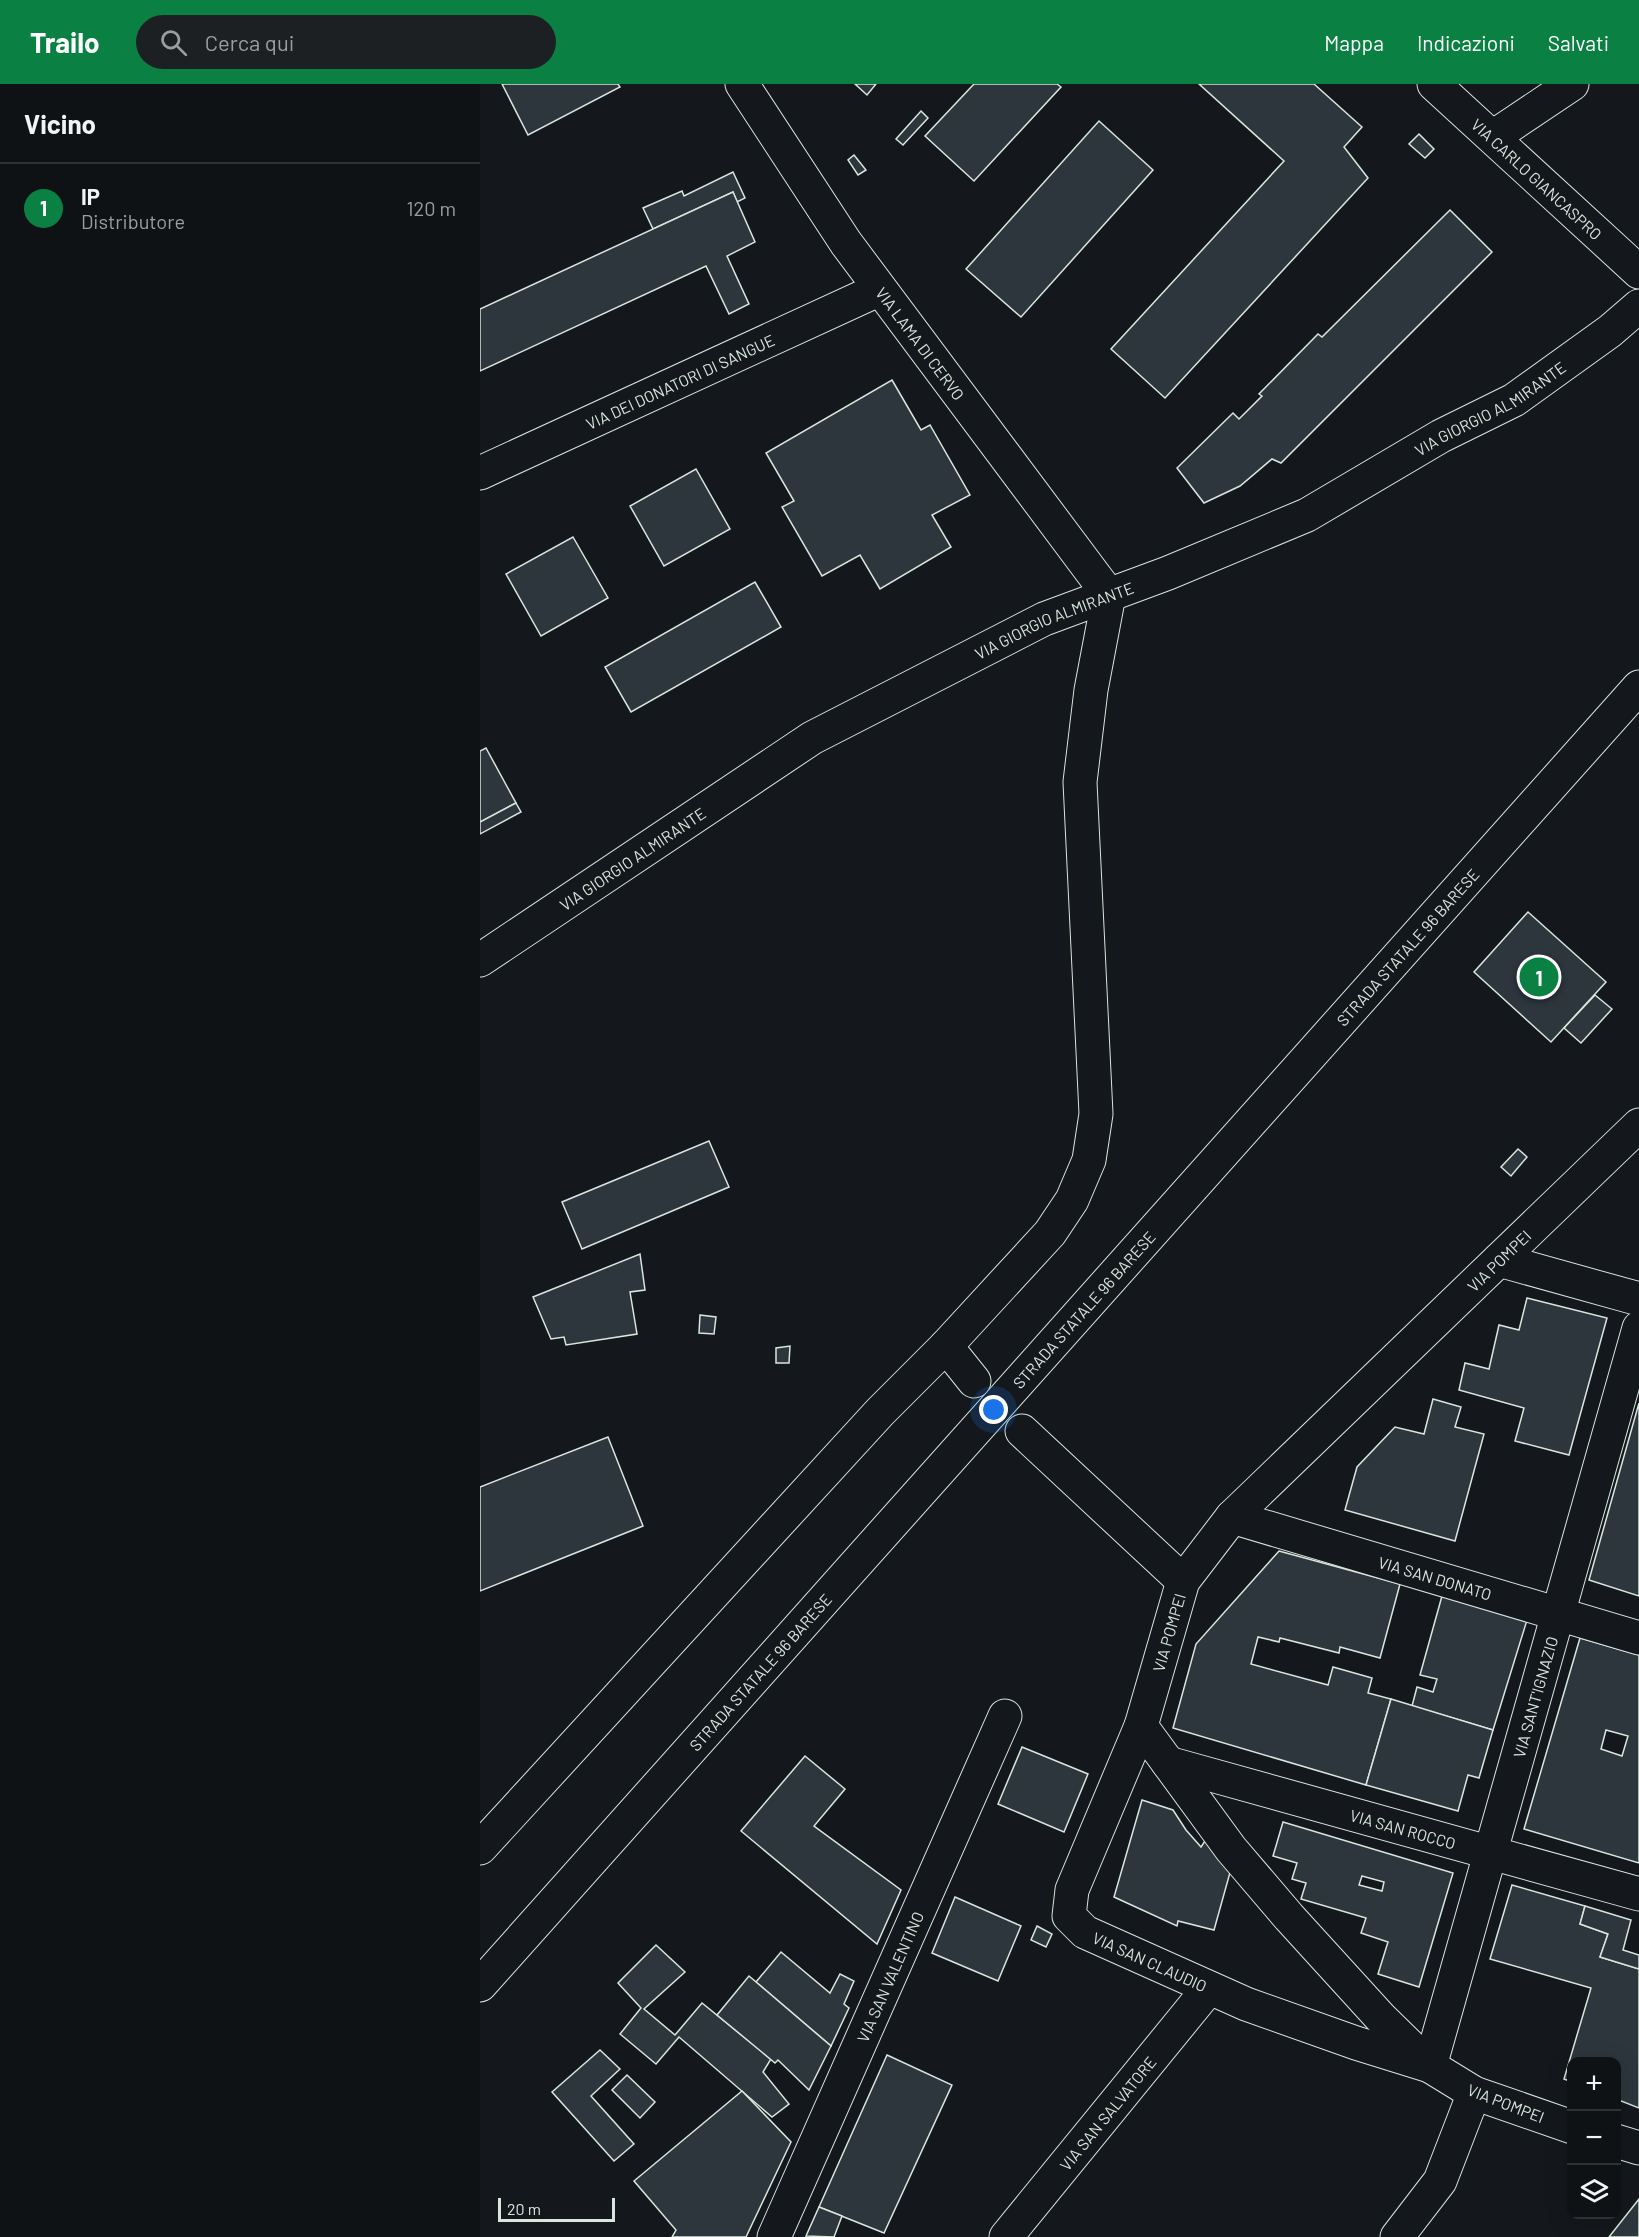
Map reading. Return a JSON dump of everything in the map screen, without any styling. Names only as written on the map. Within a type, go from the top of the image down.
[{"type":"street","name":"VIA LAMA DI CERVO","points":[[742,84],[846,243],[1109,595]]},
{"type":"street","name":"VIA CARLO GIANCASPRO","points":[[1434,84],[1639,272]]},
{"type":"street","points":[[1493,137],[1572,84]]},
{"type":"street","name":"VIA DEI DONATORI DI SANGUE","points":[[480,473],[880,289]]},
{"type":"street","name":"VIA GIORGIO ALMIRANTE","points":[[480,960],[812,738],[1044,619],[1168,573],[1307,515],[1441,436],[1514,400],[1610,331],[1639,306]]},
{"type":"street","points":[[480,1848],[880,1412],[946,1346],[1050,1233],[1072,1200],[1089,1160],[1096,1114],[1080,782],[1090,690],[1109,595]]},
{"type":"street","name":"STRADA STATALE 96 BARESE","points":[[480,1985],[1639,687]]},
{"type":"street","name":"VIA POMPEI","points":[[1567,2125],[1474,2093],[1430,2066],[1381,2018],[1288,1917],[1231,1850],[1141,1726],[1183,1581],[1232,1517],[1639,1125]]},
{"type":"street","points":[[1499,1260],[1639,1299]]},
{"type":"street","name":"VIA SANT'IGNAZIO","points":[[1430,2066],[1639,1328]]},
{"type":"street","points":[[946,1346],[974,1381]]},
{"type":"street","points":[[1022,1431],[1183,1581]]},
{"type":"street","name":"VIA SAN DONATO","points":[[1232,1517],[1639,1638]]},
{"type":"street","name":"VIA SAN VALENTINO","points":[[774,2237],[1005,1716]]},
{"type":"street","name":"VIA SAN CLAUDIO","points":[[1141,1726],[1072,1890],[1069,1916],[1085,1932],[1246,2004],[1356,2043],[1430,2066]]},
{"type":"street","name":"VIA SAN ROCCO","points":[[1168,1763],[1639,1894]]},
{"type":"street","name":"VIA SAN SALVATORE","points":[[1006,2237],[1209,1988]]},
{"type":"street","points":[[1397,2237],[1440,2181],[1474,2093]]},
{"type":"street","points":[[1621,2142],[1639,2148]]},
{"type":"building","points":[[502,84],[618,84],[620,87],[528,135]]},
{"type":"building","points":[[855,84],[876,84],[867,95]]},
{"type":"building","points":[[974,84],[1057,84],[1061,87],[974,181],[925,136]]},
{"type":"building","points":[[1199,84],[1314,84],[1362,127],[1344,147],[1368,178],[1165,398],[1111,349],[1284,161]]},
{"type":"building","points":[[921,111],[928,118],[903,145],[896,139]]},
{"type":"building","points":[[1099,121],[1153,170],[1021,317],[966,269]]},
{"type":"building","points":[[1419,134],[1434,149],[1425,158],[1409,144]]},
{"type":"building","points":[[854,155],[866,170],[858,175],[848,160]]},
{"type":"building","points":[[733,172],[745,198],[737,202],[733,192],[653,229],[643,208],[682,191],[684,196]]},
{"type":"building","points":[[733,192],[755,242],[727,256],[749,304],[729,314],[706,266],[480,371],[480,309]]},
{"type":"building","points":[[1450,210],[1492,252],[1281,463],[1272,459],[1240,486],[1204,503],[1177,468],[1233,413],[1239,419],[1262,396],[1259,394],[1318,334],[1322,337]]},
{"type":"building","points":[[892,380],[921,430],[930,425],[970,495],[932,515],[951,547],[880,589],[860,555],[822,576],[782,507],[794,501],[766,453]]},
{"type":"building","points":[[696,469],[730,529],[664,566],[630,506]]},
{"type":"building","points":[[573,537],[608,598],[541,636],[506,574]]},
{"type":"building","points":[[755,582],[781,627],[631,712],[605,667]]},
{"type":"building","points":[[486,748],[516,803],[480,822],[480,751]]},
{"type":"building","points":[[516,803],[521,812],[480,834],[480,822]]},
{"type":"building","points":[[1528,912],[1606,982],[1551,1042],[1474,972]]},
{"type":"building","points":[[1595,995],[1612,1009],[1581,1043],[1564,1028]]},
{"type":"building","points":[[709,1141],[729,1187],[582,1249],[562,1202]]},
{"type":"building","points":[[1518,1149],[1527,1157],[1511,1176],[1501,1167]]},
{"type":"building","points":[[640,1254],[645,1290],[630,1292],[637,1334],[566,1345],[564,1337],[551,1339],[533,1297]]},
{"type":"building","points":[[1527,1298],[1607,1318],[1569,1455],[1515,1441],[1524,1408],[1459,1390],[1465,1363],[1489,1369],[1499,1325],[1519,1330]]},
{"type":"building","points":[[700,1315],[716,1317],[714,1334],[699,1333]]},
{"type":"building","points":[[790,1346],[789,1363],[776,1363],[776,1348]]},
{"type":"building","points":[[1433,1399],[1461,1407],[1455,1427],[1484,1434],[1455,1541],[1345,1510],[1357,1467],[1395,1427],[1424,1434]]},
{"type":"building","points":[[1639,1403],[1639,1596],[1589,1580]]},
{"type":"building","points":[[608,1437],[643,1526],[480,1591],[480,1487]]},
{"type":"building","points":[[1279,1551],[1400,1584],[1380,1658],[1340,1647],[1339,1653],[1280,1638],[1279,1642],[1258,1637],[1251,1664],[1328,1685],[1333,1667],[1372,1678],[1368,1693],[1391,1699],[1366,1785],[1173,1728],[1196,1644]]},
{"type":"building","points":[[1442,1596],[1527,1620],[1493,1730],[1412,1706],[1417,1687],[1433,1692],[1437,1679],[1420,1675]]},
{"type":"building","points":[[1580,1638],[1639,1655],[1639,1863],[1524,1829]],"holes":[[[1606,1730],[1628,1736],[1622,1756],[1601,1749]]]},
{"type":"building","points":[[1391,1699],[1493,1730],[1479,1778],[1468,1775],[1458,1811],[1366,1785]]},
{"type":"building","points":[[1022,1747],[1088,1774],[1064,1832],[998,1804]]},
{"type":"building","points":[[805,1756],[845,1789],[814,1826],[901,1890],[877,1944],[741,1831]]},
{"type":"building","points":[[1142,1800],[1173,1810],[1201,1847],[1205,1841],[1231,1869],[1214,1930],[1178,1921],[1177,1926],[1114,1897]]},
{"type":"building","points":[[1283,1822],[1453,1873],[1419,1987],[1378,1974],[1388,1942],[1361,1933],[1366,1918],[1301,1899],[1306,1883],[1292,1879],[1297,1863],[1273,1856]],"holes":[[[1362,1876],[1384,1882],[1382,1891],[1359,1885]]]},
{"type":"building","points":[[1512,1885],[1585,1906],[1580,1924],[1608,1934],[1600,1957],[1639,1969],[1639,2108],[1621,2101],[1621,2057],[1571,2057],[1591,1988],[1490,1959]]},
{"type":"building","points":[[955,1897],[1021,1926],[998,1981],[932,1953]]},
{"type":"building","points":[[1585,1906],[1631,1920],[1623,1950],[1639,1955],[1639,1969],[1600,1957],[1608,1934],[1580,1924]]},
{"type":"building","points":[[1037,1926],[1052,1934],[1046,1947],[1031,1940]]},
{"type":"building","points":[[656,1945],[685,1972],[644,2009],[675,2035],[702,2003],[771,2059],[763,2072],[789,2104],[772,2117],[679,2037],[656,2064],[620,2034],[641,2008],[618,1983]]},
{"type":"building","points":[[781,1952],[830,1993],[840,1974],[854,1981],[844,2004],[849,2008],[831,2046],[756,1982]]},
{"type":"building","points":[[749,1976],[831,2046],[809,2090],[778,2060],[775,2063],[717,2015]]},
{"type":"building","points":[[600,2050],[620,2069],[591,2096],[634,2144],[614,2161],[552,2092]]},
{"type":"building","points":[[887,2055],[952,2085],[884,2233],[819,2207]]},
{"type":"building","points":[[627,2075],[655,2102],[640,2118],[612,2090]]},
{"type":"building","points":[[742,2091],[791,2142],[746,2237],[672,2237],[676,2230],[634,2181]]},
{"type":"building","points":[[1639,2199],[1639,2237],[1609,2237]]},
{"type":"building","points":[[819,2207],[842,2216],[834,2237],[806,2236]]},
{"type":"place","name":"IP","points":[[1539,977]]}]
